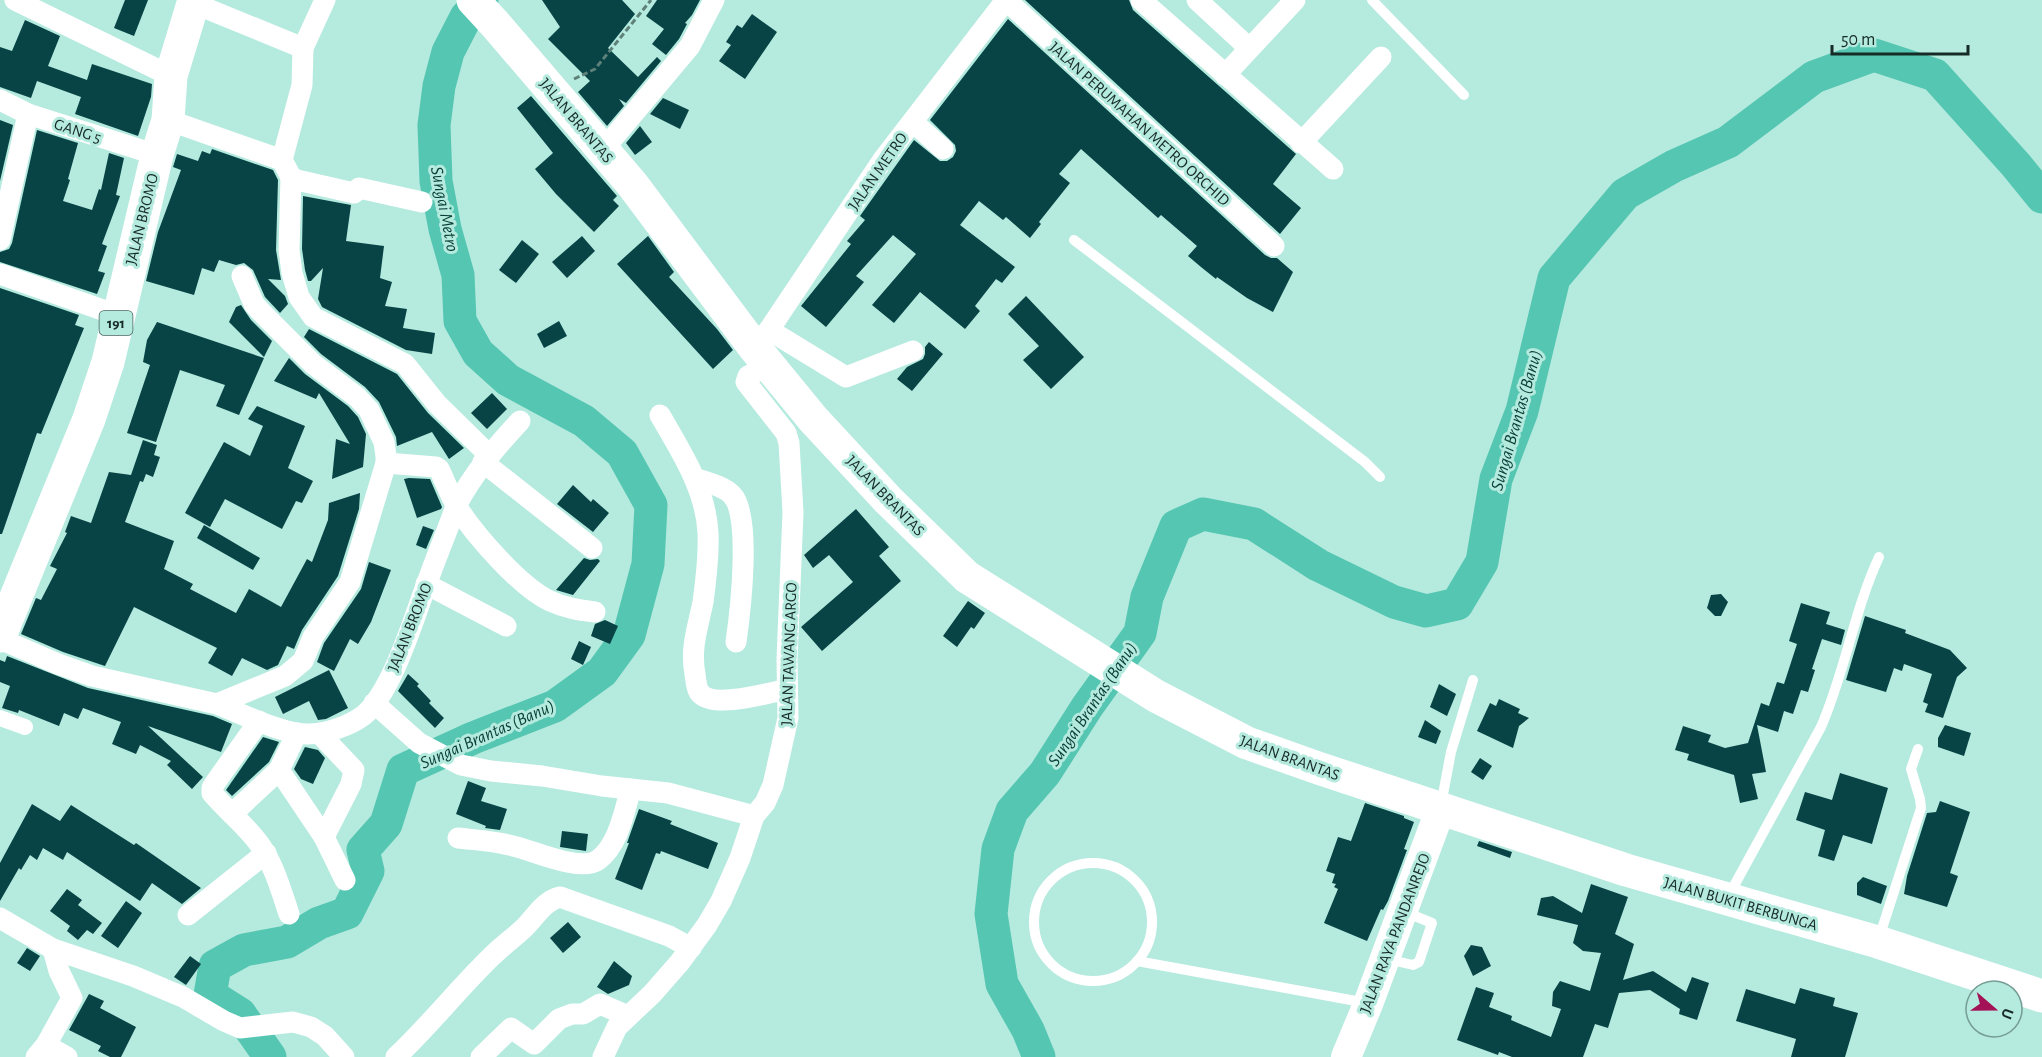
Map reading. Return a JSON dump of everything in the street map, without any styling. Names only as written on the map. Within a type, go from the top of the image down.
[{"type":"main road","name":"JALAN BRANTAS","points":[[473,0],[632,184],[764,347],[813,419],[888,500],[967,577],[1156,696],[1247,742],[1441,808]]},
{"type":"main road","name":"JALAN BROMO","points":[[0,638],[89,419],[108,362],[117,315],[168,120],[171,76],[194,2]]},
{"type":"main road","name":"JALAN BUKIT BERBUNGA","points":[[1441,808],[1626,870],[1878,942],[2042,996]]},
{"type":"main road","name":"JALAN RAYA PANDANREJO","points":[[1348,1057],[1441,808]]},
{"type":"street","points":[[325,0],[303,48],[302,84],[287,168],[289,250],[292,273],[299,297],[313,317],[405,364],[437,404],[486,458],[592,548]]},
{"type":"street","points":[[603,150],[690,46],[714,0]]},
{"type":"street","name":"JALAN METRO","points":[[764,347],[882,161],[1006,0]]},
{"type":"street","name":"JALAN PERUMAHAN METRO ORCHID","points":[[1006,0],[1274,246]]},
{"type":"street","points":[[1197,0],[1249,48]]},
{"type":"street","points":[[1225,75],[1295,0]]},
{"type":"street","points":[[1144,1],[1301,143],[1333,169]]},
{"type":"street","points":[[29,2],[171,76]]},
{"type":"street","points":[[194,2],[303,48]]},
{"type":"street","points":[[1301,143],[1382,57]]},
{"type":"street","name":"GANG 5","points":[[0,100],[28,114],[157,155]]},
{"type":"street","points":[[0,240],[28,114]]},
{"type":"street","points":[[168,120],[287,168],[313,185],[354,193],[359,188],[422,202]]},
{"type":"street","points":[[913,122],[943,149]]},
{"type":"street","points":[[0,274],[117,315]]},
{"type":"street","points":[[217,704],[285,676],[303,661],[313,637],[350,582],[386,463],[384,442],[369,410],[357,397],[313,364],[261,312],[254,304],[242,276]]},
{"type":"street","points":[[764,347],[846,377],[913,351]]},
{"type":"street","name":"JALAN TAWANG ARGO","points":[[603,1057],[617,1027],[652,994],[691,948],[721,901],[740,858],[754,816],[765,803],[778,767],[788,718],[793,512],[789,443],[786,433],[746,382],[764,347]]},
{"type":"street","points":[[660,415],[694,478],[703,501],[708,533],[703,602],[693,642],[692,661],[698,689],[707,698],[722,701],[788,689]]},
{"type":"street","name":"JALAN BROMO","points":[[374,703],[398,660],[456,506],[486,458],[519,421]]},
{"type":"street","points":[[386,463],[439,469],[456,506],[488,546],[536,593],[570,609],[595,612]]},
{"type":"street","points":[[694,478],[727,491],[739,506],[743,563],[736,642]]},
{"type":"street","points":[[426,584],[506,626]]},
{"type":"street","points":[[0,638],[58,664],[92,676],[217,704],[297,733],[319,733],[352,722],[374,703],[419,743],[461,765],[491,771],[668,793],[754,816]]},
{"type":"street","points":[[0,718],[25,727]]},
{"type":"street","points":[[259,721],[212,788],[212,793],[266,853],[289,914]]},
{"type":"street","points":[[231,814],[279,770],[297,733]]},
{"type":"street","points":[[319,733],[354,770],[351,784],[324,837]]},
{"type":"street","points":[[279,770],[324,837],[345,880]]},
{"type":"street","points":[[458,838],[509,845],[568,862],[590,864],[600,859],[616,836],[632,789]]},
{"type":"street","points":[[188,915],[266,853]]},
{"type":"street","points":[[396,1057],[492,956],[553,899],[560,897],[669,936],[691,948]]},
{"type":"street","points":[[0,918],[53,949],[133,976],[183,997],[240,1028],[293,1022],[311,1027],[325,1036],[344,1057]]},
{"type":"street","points":[[53,949],[59,971],[72,998],[41,1051],[67,1057]]},
{"type":"street","points":[[481,1057],[511,1028],[534,1044],[559,1019],[573,1014],[583,1014],[600,1004],[628,1016]]},
{"type":"lane","points":[[1372,0],[1464,95]]},
{"type":"lane","points":[[1074,240],[1365,462],[1380,477]]},
{"type":"lane","points":[[1728,898],[1821,727],[1832,700],[1868,580],[1879,557]]},
{"type":"lane","points":[[1441,808],[1451,752],[1473,680]]},
{"type":"lane","points":[[1878,942],[1920,808],[1920,799],[1911,769],[1918,750]]},
{"type":"lane","points":[[1137,961],[1148,944],[1152,923],[1149,902],[1139,884],[1124,870],[1104,863],[1084,862],[1064,869],[1048,882],[1037,900],[1033,921],[1036,941],[1046,959],[1061,973],[1081,981],[1101,981],[1121,974],[1137,961],[1368,1004]]},
{"type":"path","points":[[552,90],[595,69],[651,0]]},
{"type":"building","points":[[125,0],[148,0],[134,36],[114,28]]},
{"type":"building","points":[[542,0],[622,0],[635,14],[608,48],[638,77],[657,57],[661,61],[626,103],[619,99],[624,106],[607,126],[578,92],[590,81],[548,39],[560,27]]},
{"type":"building","points":[[657,0],[700,0],[685,23],[687,24],[679,39],[666,55],[652,44],[664,29],[646,16]]},
{"type":"building","points":[[1025,0],[1129,0],[1133,10],[1296,154],[1273,184],[1301,208],[1280,234]]},
{"type":"building","points":[[752,14],[777,32],[745,79],[719,61],[731,45],[726,42],[737,25],[742,28]]},
{"type":"building","points":[[1008,19],[1265,255],[1277,258],[1293,272],[1273,312],[1247,298],[1217,277],[1216,279],[1188,256],[1197,246],[1161,215],[1158,218],[1081,149],[1059,174],[1070,183],[1039,222],[1041,224],[1030,238],[1006,217],[1003,220],[979,201],[960,225],[1015,267],[1002,283],[996,279],[975,306],[980,311],[965,329],[920,292],[894,323],[872,305],[916,254],[893,235],[856,276],[864,282],[826,327],[801,306],[851,244],[847,241],[865,220],[860,216],[914,140],[940,161],[947,161],[953,157],[956,151],[955,145],[930,120]]},
{"type":"building","points":[[25,20],[60,36],[48,66],[87,80],[92,64],[152,84],[151,97],[138,136],[75,114],[81,97],[37,81],[31,98],[0,87],[0,47],[12,51]]},
{"type":"building","points":[[531,96],[617,196],[613,200],[619,206],[594,232],[535,169],[553,153],[517,108]]},
{"type":"building","points":[[663,98],[689,110],[680,129],[650,114]]},
{"type":"building","points":[[0,120],[13,125],[0,181]]},
{"type":"building","points":[[640,126],[652,142],[635,155],[626,143]]},
{"type":"building","points":[[37,130],[78,143],[63,201],[92,210],[99,189],[101,190],[109,153],[124,158],[116,195],[120,196],[102,244],[107,246],[98,271],[105,273],[97,294],[0,262],[0,252],[9,249],[12,243]]},
{"type":"building","points":[[212,149],[273,170],[278,180],[276,250],[281,280],[268,279],[285,296],[288,304],[280,313],[265,297],[253,270],[244,263],[236,265],[219,260],[214,272],[202,268],[194,295],[146,281],[158,232],[181,170],[173,167],[177,154],[198,161],[202,151],[210,154]]},
{"type":"building","points":[[303,196],[351,205],[346,241],[384,246],[380,278],[392,282],[385,306],[407,309],[403,328],[435,333],[432,354],[406,350],[322,307],[318,299],[323,268],[311,281],[308,281],[305,270],[302,249]]},
{"type":"building","points":[[582,236],[595,251],[567,278],[552,262]]},
{"type":"building","points":[[648,236],[674,272],[669,277],[717,329],[733,350],[713,369],[617,264]]},
{"type":"building","points":[[522,240],[539,254],[516,283],[499,270]]},
{"type":"building","points":[[0,288],[79,315],[75,325],[84,328],[41,434],[37,433],[2,534],[0,534]]},
{"type":"building","points":[[1026,296],[1084,357],[1051,389],[1023,360],[1039,346],[1008,314]]},
{"type":"building","points":[[241,305],[251,320],[272,341],[264,357],[229,322],[236,307]]},
{"type":"building","points":[[559,321],[567,336],[544,348],[537,334]]},
{"type":"building","points":[[157,322],[264,358],[239,415],[216,406],[225,385],[180,370],[156,442],[127,433],[150,365],[143,362],[147,340]]},
{"type":"building","points":[[309,329],[397,374],[428,413],[464,448],[449,459],[432,432],[397,446],[396,437],[379,402],[365,387],[321,354],[304,337]]},
{"type":"building","points":[[929,342],[943,354],[912,391],[897,379],[907,367],[923,359],[925,347]]},
{"type":"building","points":[[289,358],[305,374],[348,406],[358,417],[366,434],[363,467],[332,479],[336,439],[350,444],[319,393],[316,399],[274,381]]},
{"type":"building","points":[[492,393],[507,409],[487,429],[471,413]]},
{"type":"building","points":[[257,406],[305,426],[288,468],[313,481],[302,503],[296,501],[282,529],[225,499],[210,527],[185,513],[224,442],[250,456],[263,426],[248,419]]},
{"type":"building","points":[[143,440],[157,445],[154,455],[160,457],[153,477],[146,474],[143,482],[140,481],[125,522],[174,541],[164,569],[193,584],[190,589],[236,613],[249,589],[281,607],[307,559],[312,562],[328,520],[329,503],[360,493],[359,509],[338,576],[302,630],[294,649],[287,646],[278,665],[267,670],[242,658],[232,676],[208,663],[217,648],[134,607],[105,666],[63,652],[21,634],[36,598],[41,600],[57,569],[50,566],[67,533],[65,532],[71,516],[91,523],[109,472],[131,475]]},
{"type":"building","points":[[404,479],[430,479],[441,509],[417,518]]},
{"type":"building","points":[[573,485],[591,502],[593,499],[609,513],[593,532],[557,504]]},
{"type":"building","points":[[856,509],[889,547],[879,556],[901,581],[822,651],[801,627],[853,582],[829,555],[813,568],[804,555]]},
{"type":"building","points":[[204,525],[260,558],[253,570],[197,538]]},
{"type":"building","points":[[423,526],[434,530],[426,549],[416,545]]},
{"type":"building","points":[[584,558],[600,561],[573,595],[556,590]]},
{"type":"building","points":[[369,562],[391,570],[371,622],[358,644],[350,639],[334,671],[317,662],[324,643],[361,589]]},
{"type":"building","points":[[1721,594],[1728,602],[1721,616],[1715,616],[1707,608],[1711,595]]},
{"type":"building","points":[[968,601],[985,613],[974,629],[971,627],[957,647],[943,636]]},
{"type":"building","points":[[1801,603],[1830,612],[1826,624],[1845,630],[1841,645],[1822,639],[1812,669],[1815,670],[1808,692],[1801,690],[1793,714],[1784,711],[1778,732],[1757,725],[1766,772],[1752,774],[1758,799],[1740,803],[1734,775],[1687,760],[1689,754],[1675,750],[1683,726],[1711,735],[1708,742],[1725,748],[1748,743],[1761,703],[1769,706],[1777,682],[1784,684],[1797,644],[1789,641]]},
{"type":"building","points":[[1865,616],[1906,630],[1905,633],[1950,650],[1967,668],[1957,677],[1943,718],[1925,712],[1928,704],[1923,702],[1932,674],[1904,664],[1902,671],[1894,668],[1886,692],[1846,680]]},
{"type":"building","points":[[605,620],[618,626],[610,644],[591,636],[595,624]]},
{"type":"building","points":[[579,641],[591,647],[583,665],[571,659]]},
{"type":"building","points":[[7,656],[88,688],[213,716],[232,724],[221,752],[148,726],[203,777],[192,789],[167,765],[171,761],[140,745],[136,754],[112,744],[121,722],[83,708],[78,719],[64,713],[59,726],[19,710],[18,713],[2,708],[10,686],[0,682],[0,660],[5,662]]},
{"type":"building","points":[[329,670],[348,708],[326,719],[318,720],[309,701],[283,714],[275,697]]},
{"type":"building","points":[[408,674],[419,684],[417,686],[431,701],[429,703],[444,718],[435,728],[398,691]]},
{"type":"building","points":[[1439,684],[1456,694],[1447,716],[1430,707]]},
{"type":"building","points":[[1499,699],[1520,709],[1518,713],[1529,718],[1519,726],[1513,748],[1477,731],[1490,703],[1496,706]]},
{"type":"building","points":[[1425,720],[1441,731],[1436,744],[1418,737]]},
{"type":"building","points":[[1945,725],[1971,733],[1964,756],[1938,747],[1938,738]]},
{"type":"building","points":[[263,737],[279,742],[269,762],[232,796],[226,790]]},
{"type":"building","points":[[305,747],[318,750],[325,758],[313,784],[301,779],[294,769]]},
{"type":"building","points":[[1480,758],[1492,766],[1483,780],[1471,772]]},
{"type":"building","points":[[1840,773],[1888,788],[1872,844],[1843,835],[1834,861],[1818,856],[1825,830],[1796,820],[1805,792],[1832,800]]},
{"type":"building","points":[[468,781],[486,788],[481,801],[507,809],[500,830],[485,828],[486,826],[456,814]]},
{"type":"building","points":[[1940,801],[1970,812],[1950,873],[1958,876],[1947,907],[1904,894],[1907,876],[1927,813],[1936,812]]},
{"type":"building","points":[[1365,803],[1404,816],[1414,822],[1404,849],[1407,850],[1388,901],[1383,910],[1381,909],[1367,941],[1324,923],[1338,889],[1334,887],[1336,884],[1332,883],[1335,874],[1326,871],[1338,837],[1351,841]]},
{"type":"building","points":[[32,804],[60,821],[71,805],[134,845],[136,843],[201,888],[182,904],[152,883],[140,901],[67,852],[63,860],[43,848],[37,860],[30,855],[21,870],[19,868],[0,901],[0,863]]},
{"type":"building","points":[[639,809],[672,821],[670,824],[718,843],[708,869],[661,851],[660,854],[656,853],[642,890],[615,879]]},
{"type":"building","points":[[562,831],[588,834],[586,851],[560,847]]},
{"type":"building","points":[[1479,841],[1512,852],[1510,858],[1477,846]]},
{"type":"building","points":[[1863,877],[1887,886],[1881,904],[1857,895],[1857,883]]},
{"type":"building","points":[[1591,884],[1628,897],[1615,934],[1634,944],[1623,980],[1653,971],[1686,992],[1692,977],[1709,983],[1697,1020],[1679,1014],[1680,1009],[1650,990],[1619,993],[1608,1028],[1595,1024],[1583,1057],[1512,1057],[1499,1052],[1498,1055],[1457,1040],[1476,987],[1494,993],[1489,1007],[1512,1016],[1511,1020],[1551,1037],[1561,1009],[1552,1006],[1553,992],[1560,981],[1590,991],[1601,953],[1583,951],[1573,943],[1578,925],[1537,915],[1541,898],[1553,896],[1582,913]]},
{"type":"building","points":[[67,889],[82,900],[78,905],[102,923],[93,934],[87,930],[78,940],[67,931],[70,926],[50,911]]},
{"type":"building","points":[[126,901],[142,913],[118,948],[101,936]]},
{"type":"building","points":[[568,922],[581,937],[563,953],[550,938]]},
{"type":"building","points":[[1471,945],[1482,947],[1491,966],[1473,976],[1464,956]]},
{"type":"building","points":[[27,948],[40,956],[30,971],[17,963]]},
{"type":"building","points":[[190,956],[201,964],[186,985],[174,977]]},
{"type":"building","points":[[614,961],[632,976],[629,985],[608,994],[597,987]]},
{"type":"building","points":[[1800,988],[1835,998],[1833,1006],[1858,1013],[1845,1057],[1791,1057],[1796,1039],[1736,1021],[1746,989],[1795,1004]]},
{"type":"building","points":[[89,994],[104,1001],[100,1008],[136,1027],[121,1057],[110,1057],[98,1051],[101,1046],[69,1030]]},
{"type":"waterway","name":"Sungai Brantas (Banu)","points":[[270,1057],[240,1014],[210,995],[215,966],[244,950],[287,942],[319,923],[347,913],[368,871],[363,850],[386,824],[403,770],[473,738],[555,706],[602,672],[629,635],[648,564],[651,505],[622,453],[584,421],[508,380],[478,353],[460,321],[458,275],[445,229],[436,181],[434,125],[439,86],[448,52],[466,17],[482,0]]},
{"type":"waterway","name":"Sungai Brantas (Banu)","points":[[1039,1057],[1028,1030],[1002,984],[991,914],[998,849],[1012,811],[1045,773],[1087,707],[1140,633],[1147,597],[1176,526],[1203,514],[1254,524],[1318,565],[1394,602],[1426,611],[1457,604],[1482,562],[1496,479],[1522,411],[1554,278],[1625,194],[1674,166],[1728,142],[1814,77],[1874,55],[1935,75],[2042,197]]},
{"type":"water label","name":"Sungai Metro","points":[[445,209]]}]
